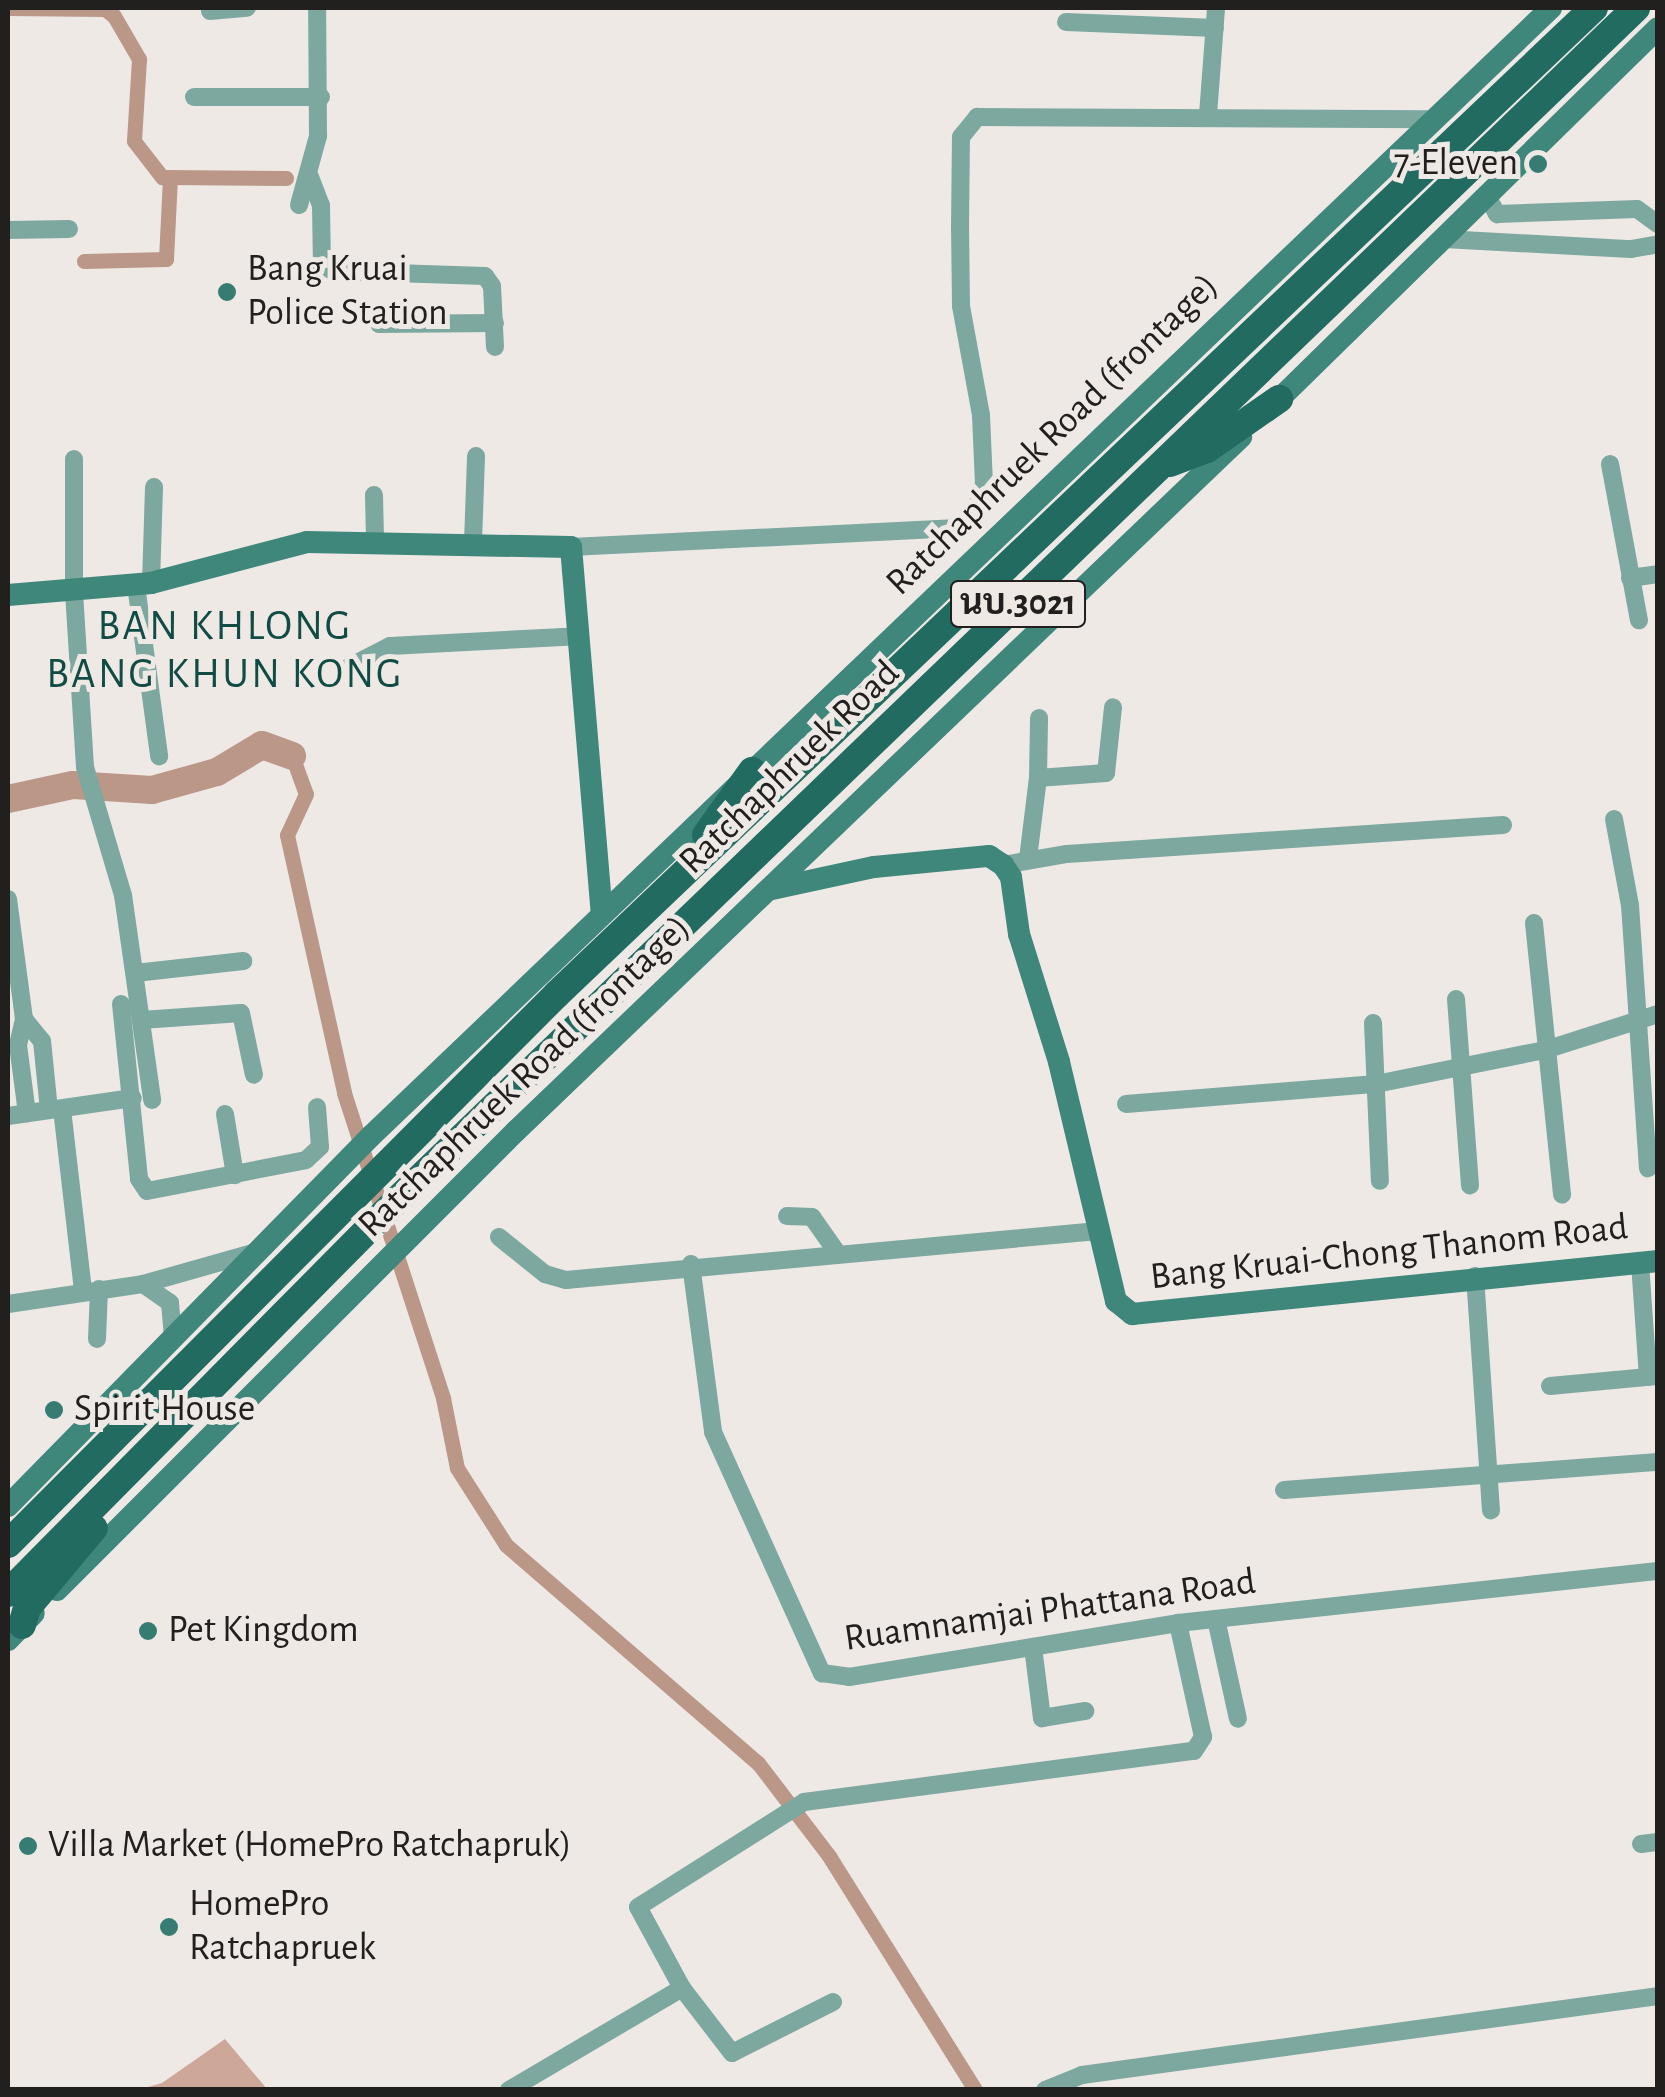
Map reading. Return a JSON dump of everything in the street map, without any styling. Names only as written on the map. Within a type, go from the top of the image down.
[{"type":"main road","name":"Ratchaphruek Road (frontage)","points":[[8,1506],[339,1168],[1430,119],[1551,8]]},
{"type":"main road","name":"Ratchaphruek Road","points":[[8,1544],[385,1162],[1594,8]]},
{"type":"main road","name":"Ratchaphruek Road","points":[[8,1593],[398,1199],[1636,8]]},
{"type":"main road","name":"Ratchaphruek Road (frontage)","points":[[15,1632],[381,1265],[1658,28]]},
{"type":"main road","points":[[1164,464],[1189,460],[1278,399]]},
{"type":"main road","points":[[8,595],[144,584],[307,542],[375,540],[571,547],[602,913]]},
{"type":"main road","points":[[667,889],[752,771]]},
{"type":"main road","points":[[825,836],[840,856],[874,867]]},
{"type":"main road","points":[[769,889],[874,867],[989,856],[1003,866]]},
{"type":"main road","name":"Bang Kruai-Chong Thanom Road","points":[[1003,866],[1116,1301],[1132,1314],[1475,1276],[1649,1262]]},
{"type":"main road","points":[[15,1632],[27,1608],[96,1526],[100,1498]]},
{"type":"street","points":[[210,11],[247,8]]},
{"type":"street","points":[[299,205],[310,176],[321,101],[317,8]]},
{"type":"street","points":[[1208,114],[1216,8]]},
{"type":"street","points":[[1066,22],[1214,28]]},
{"type":"street","points":[[194,96],[321,101]]},
{"type":"street","points":[[240,107],[321,101]]},
{"type":"street","points":[[571,547],[967,524],[979,510],[984,484],[981,415],[961,306],[964,126],[992,116],[1208,114],[1430,119]]},
{"type":"street","points":[[310,176],[321,205],[322,266],[333,271],[485,276],[495,322],[495,347]]},
{"type":"street","points":[[1488,196],[1497,214],[1636,209],[1658,224]]},
{"type":"street","points":[[8,230],[69,228]]},
{"type":"street","points":[[1444,239],[1631,248],[1658,244]]},
{"type":"street","points":[[378,324],[495,322]]},
{"type":"street","points":[[473,543],[476,456]]},
{"type":"street","points":[[74,458],[74,592],[86,766],[92,800],[124,894],[152,1100]]},
{"type":"street","points":[[1610,464],[1638,620]]},
{"type":"street","points":[[154,487],[144,584],[159,756]]},
{"type":"street","points":[[374,496],[375,540]]},
{"type":"street","points":[[1630,578],[1658,574]]},
{"type":"street","points":[[349,667],[390,646],[578,636]]},
{"type":"street","points":[[1038,778],[1106,772],[1112,761],[1113,708]]},
{"type":"street","points":[[1028,859],[1038,778],[1040,718]]},
{"type":"street","points":[[1614,819],[1630,904],[1648,1168]]},
{"type":"street","points":[[1003,866],[1028,859],[1503,825]]},
{"type":"street","points":[[8,899],[24,1019],[18,1045],[17,1114],[133,1098]]},
{"type":"street","points":[[1534,924],[1562,1195]]},
{"type":"street","points":[[135,973],[243,960]]},
{"type":"street","points":[[1456,999],[1458,1066],[1470,1185]]},
{"type":"street","points":[[122,1004],[139,1179],[146,1192],[298,1164],[316,1153],[318,1106]]},
{"type":"street","points":[[142,1020],[241,1012],[254,1075]]},
{"type":"street","points":[[1126,1104],[1376,1084],[1545,1050],[1658,1014]]},
{"type":"street","points":[[24,1019],[42,1041],[91,1290],[96,1340]]},
{"type":"street","points":[[1373,1024],[1380,1181]]},
{"type":"street","points":[[225,1114],[235,1175]]},
{"type":"street","points":[[787,1216],[812,1217],[836,1250]]},
{"type":"street","points":[[499,1238],[545,1274],[566,1280],[836,1250],[1098,1231]]},
{"type":"street","points":[[8,1304],[143,1284],[256,1252]]},
{"type":"street","points":[[1550,1386],[1653,1376],[1649,1262]]},
{"type":"street","name":"Ruamnamjai Phattana Road","points":[[692,1264],[714,1432],[822,1672],[849,1677],[1178,1622],[1658,1572]]},
{"type":"street","points":[[1475,1276],[1491,1510]]},
{"type":"street","points":[[143,1284],[170,1303],[173,1337]]},
{"type":"street","points":[[1284,1490],[1658,1462]]},
{"type":"street","points":[[1216,1619],[1238,1719]]},
{"type":"street","points":[[833,2002],[738,2054],[726,2048],[682,1988],[638,1908],[773,1817],[804,1802],[1194,1751],[1203,1737],[1178,1622]]},
{"type":"street","points":[[1033,1647],[1042,1718],[1085,1711]]},
{"type":"street","points":[[510,2090],[682,1988]]},
{"type":"street","points":[[1045,2090],[1082,2074],[1658,1996]]},
{"type":"shaded area","points":[[225,2039],[267,2089],[141,2089],[162,2083]]},
{"type":"waterway","points":[[8,8],[105,9],[114,16],[139,59],[134,141],[162,177],[286,178]]},
{"type":"waterway","points":[[84,261],[166,259],[170,177]]},
{"type":"waterway","points":[[8,799],[73,785],[152,790],[217,772],[262,745],[292,756]]},
{"type":"waterway","points":[[292,756],[306,794],[287,835],[344,1093],[443,1398],[457,1468],[506,1545],[758,1763],[829,1856],[975,2090]]},
{"type":"place","name":"7-Eleven","points":[[1538,164]]},
{"type":"place","name":"Bang Kruai Police Station","points":[[227,292]]},
{"type":"place","name":"Spirit House","points":[[54,1410]]},
{"type":"place","name":"Pet Kingdom","points":[[148,1631]]},
{"type":"place","name":"Villa Market (HomePro Ratchapruk)","points":[[28,1846]]},
{"type":"place","name":"HomePro Ratchapruek","points":[[169,1927]]},
{"type":"district","name":"BAN KHLONG BANG KHUN KONG","points":[[225,650]]}]
